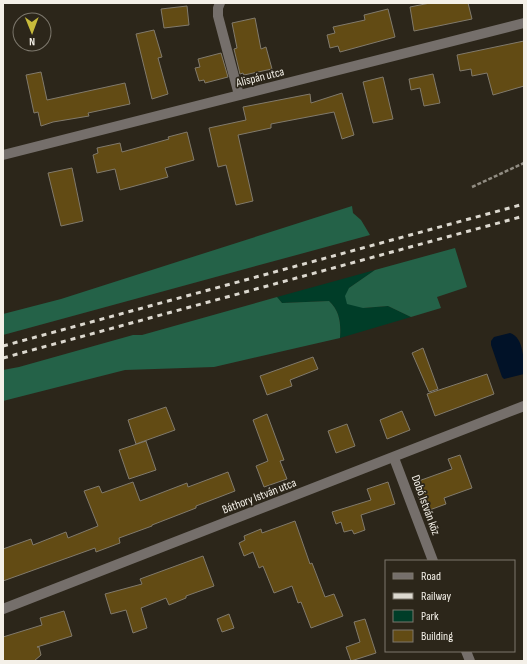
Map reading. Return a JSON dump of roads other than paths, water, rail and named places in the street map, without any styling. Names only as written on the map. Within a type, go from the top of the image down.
[{"type":"street","points":[[220,3],[218,16],[239,95]]},
{"type":"street","name":"Alispán utca","points":[[3,155],[524,23]]},
{"type":"street","name":"Báthory István utca","points":[[3,609],[394,458],[524,406]]},
{"type":"street","name":"Dobó István köz","points":[[394,458],[433,560]]},
{"type":"water","points":[[510,333],[515,335],[521,345],[524,374],[504,379],[491,345],[491,341],[494,337]]},
{"type":"railway","points":[[3,346],[524,204]]},
{"type":"railway","points":[[3,358],[524,216]]}]
